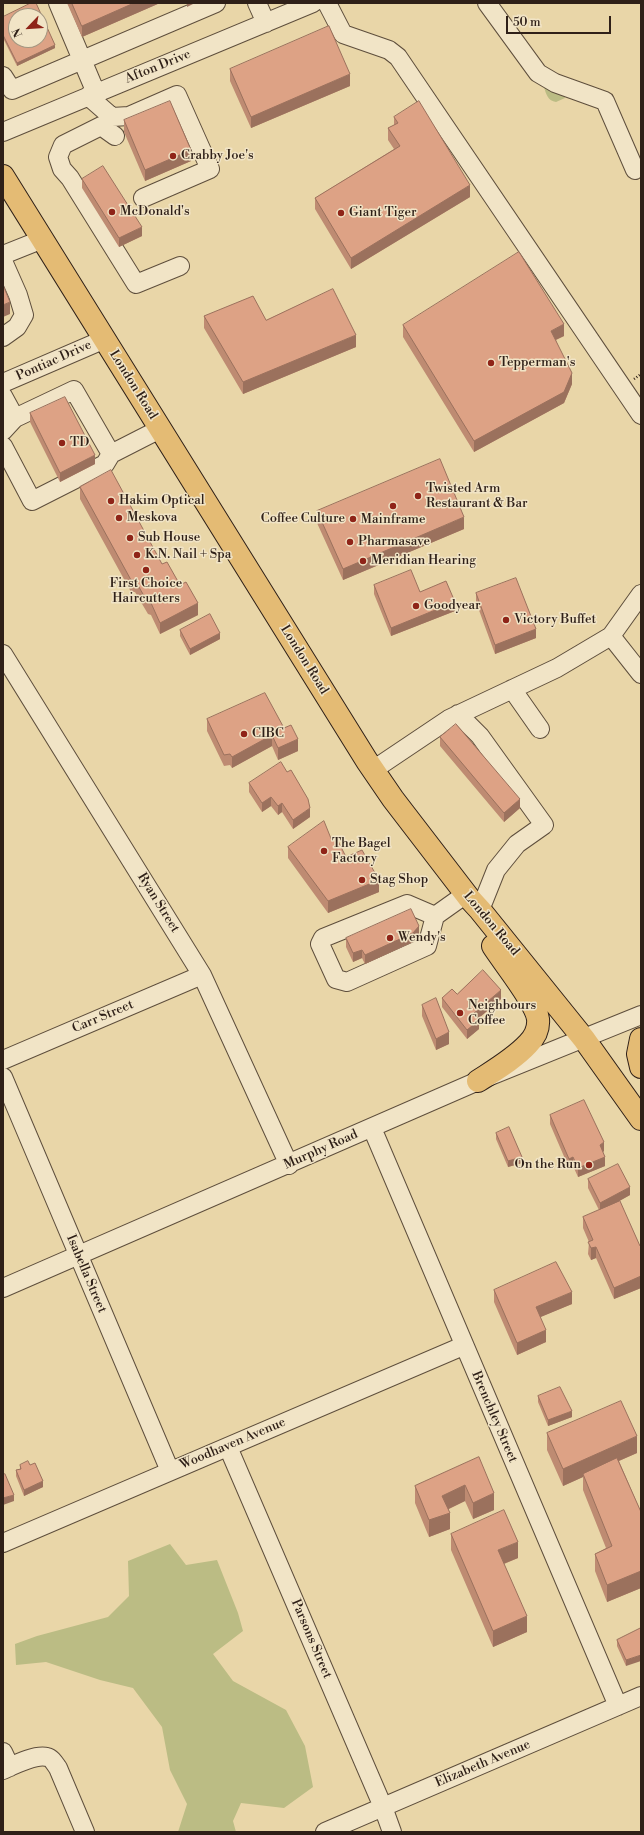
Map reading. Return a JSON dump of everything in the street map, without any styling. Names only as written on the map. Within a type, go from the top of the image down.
[{"type":"main road","name":"London Road","points":[[3,176],[373,770],[393,799],[472,901],[584,1039],[641,1119]]},
{"type":"main road","points":[[472,901],[488,940],[532,1004],[538,1020],[536,1032],[529,1044],[478,1081]]},
{"type":"main road","points":[[641,1039],[638,1054],[641,1067]]},
{"type":"street","points":[[58,3],[82,60],[92,95],[112,117],[129,116],[177,95],[210,168],[143,198]]},
{"type":"street","points":[[3,76],[12,90],[216,3]]},
{"type":"street","points":[[257,3],[266,23]]},
{"type":"street","name":"Afton Drive","points":[[3,132],[313,3]]},
{"type":"street","points":[[327,3],[343,34],[389,50],[398,57],[641,415]]},
{"type":"street","points":[[487,3],[538,73],[555,83],[605,100],[635,170]]},
{"type":"street","points":[[115,136],[101,126],[63,145],[58,157],[62,169],[70,178],[136,284],[180,266]]},
{"type":"street","points":[[3,255],[43,239]]},
{"type":"street","points":[[3,261],[18,295],[24,315],[17,328],[3,337]]},
{"type":"street","name":"Pontiac Drive","points":[[3,383],[105,339]]},
{"type":"street","points":[[3,396],[9,425],[74,390],[111,454]]},
{"type":"street","points":[[3,446],[32,501],[105,464],[111,454],[160,429]]},
{"type":"street","points":[[373,770],[458,714],[557,668],[611,636],[641,594]]},
{"type":"street","points":[[611,636],[641,674]]},
{"type":"street","name":"Ryan Street","points":[[3,654],[202,975],[289,1165]]},
{"type":"street","points":[[512,689],[540,729]]},
{"type":"street","points":[[435,916],[427,946],[347,982],[336,979],[320,944],[323,938],[407,904],[435,916],[472,901],[517,844],[544,825],[480,736],[458,714]]},
{"type":"street","name":"Carr Street","points":[[3,1060],[202,975]]},
{"type":"street","name":"Murphy Road","points":[[3,1288],[289,1165],[478,1081],[641,1015]]},
{"type":"street","name":"Isabella Street","points":[[3,1077],[170,1471]]},
{"type":"street","name":"Brenchley Street","points":[[372,1128],[463,1346],[618,1706]]},
{"type":"street","name":"Woodhaven Avenue","points":[[3,1543],[463,1346]]},
{"type":"street","name":"Parsons Street","points":[[228,1447],[383,1807],[392,1832]]},
{"type":"street","name":"Elizabeth Avenue","points":[[325,1832],[641,1696]]},
{"type":"street","points":[[5,1763],[38,1757],[46,1757],[53,1761],[58,1768],[85,1832]]},
{"type":"green space","points":[[544,87],[564,95],[565,98],[556,102],[549,99]]},
{"type":"green space","points":[[170,1544],[186,1565],[217,1560],[238,1613],[243,1631],[213,1654],[233,1681],[286,1710],[305,1746],[313,1787],[284,1808],[241,1803],[233,1821],[236,1832],[178,1832],[187,1804],[170,1770],[162,1727],[133,1688],[100,1680],[46,1662],[16,1665],[15,1644],[37,1636],[108,1617],[129,1596],[128,1561]]},
{"type":"building","points":[[31,3],[36,3],[38,8],[21,8]]},
{"type":"building","points":[[72,3],[134,3],[82,26]]},
{"type":"building","points":[[8,14],[8,45],[3,35],[3,17]]},
{"type":"building","points":[[329,26],[350,74],[251,117],[230,69]]},
{"type":"building","points":[[48,30],[55,45],[17,63],[10,48],[48,48]]},
{"type":"building","points":[[170,101],[191,150],[145,170],[124,120]]},
{"type":"building","points":[[419,101],[470,185],[351,258],[315,198],[400,146],[388,128],[398,123],[394,117]]},
{"type":"building","name":"McDonald's","points":[[103,166],[142,227],[119,238],[82,179]]},
{"type":"building","name":"Tepperman's","points":[[519,252],[564,324],[551,331],[572,373],[564,392],[474,441],[403,325]]},
{"type":"building","points":[[3,285],[10,302],[3,305]]},
{"type":"building","points":[[333,289],[356,335],[243,382],[204,316],[253,296],[266,320]]},
{"type":"building","name":"TD","points":[[65,397],[95,455],[60,473],[30,413]]},
{"type":"building","points":[[440,459],[464,517],[343,569],[317,511]]},
{"type":"building","points":[[111,470],[162,564],[167,562],[180,585],[186,582],[198,603],[160,623],[151,603],[148,603],[135,580],[131,580],[80,487]]},
{"type":"building","name":"Goodyear","points":[[411,570],[420,592],[446,581],[455,602],[391,628],[374,585]]},
{"type":"building","name":"Victory Buffet","points":[[516,578],[536,629],[495,645],[476,593]]},
{"type":"building","points":[[210,614],[220,633],[190,649],[180,630]]},
{"type":"building","name":"CIBC","points":[[265,693],[284,728],[291,725],[298,739],[278,748],[272,735],[232,757],[230,754],[224,755],[207,719]]},
{"type":"building","points":[[456,724],[520,799],[504,813],[440,737]]},
{"type":"building","points":[[281,762],[287,772],[291,770],[308,799],[310,808],[293,820],[282,803],[278,806],[271,797],[262,803],[249,783]]},
{"type":"building","points":[[324,821],[332,841],[337,839],[346,857],[362,850],[379,880],[328,901],[288,847]]},
{"type":"building","points":[[411,909],[419,926],[413,933],[365,955],[362,950],[353,953],[346,938]]},
{"type":"building","points":[[483,970],[501,990],[473,1014],[479,1020],[467,1030],[442,998],[452,989],[457,994]]},
{"type":"building","points":[[436,998],[449,1032],[436,1039],[422,1005]]},
{"type":"building","points":[[584,1100],[604,1142],[600,1145],[605,1157],[578,1168],[573,1157],[569,1159],[550,1115]]},
{"type":"building","points":[[509,1127],[522,1157],[508,1161],[496,1133]]},
{"type":"building","points":[[618,1164],[630,1187],[600,1203],[588,1179]]},
{"type":"building","points":[[620,1201],[641,1246],[641,1276],[614,1288],[596,1247],[591,1248],[588,1242],[593,1240],[583,1217]]},
{"type":"building","points":[[556,1262],[572,1292],[536,1307],[546,1330],[517,1343],[494,1290]]},
{"type":"building","points":[[560,1387],[572,1411],[548,1420],[538,1396]]},
{"type":"building","points":[[621,1401],[637,1436],[563,1469],[547,1433]]},
{"type":"building","points":[[479,1457],[494,1493],[473,1503],[465,1485],[442,1496],[450,1513],[429,1520],[415,1486]]},
{"type":"building","points":[[617,1458],[641,1512],[641,1571],[607,1585],[595,1554],[612,1546],[583,1474]]},
{"type":"building","points":[[28,1461],[30,1465],[35,1463],[43,1481],[24,1490],[16,1470],[21,1469],[20,1465]]},
{"type":"building","points":[[5,1474],[14,1495],[3,1498],[3,1475]]},
{"type":"building","points":[[504,1510],[518,1542],[498,1550],[527,1616],[493,1631],[451,1534]]},
{"type":"building","points":[[641,1628],[641,1655],[626,1660],[617,1640]]},
{"type":"place","name":"Crabby Joe's","points":[[173,156]]},
{"type":"place","name":"McDonald's","points":[[112,212]]},
{"type":"place","name":"Giant Tiger","points":[[341,213]]},
{"type":"place","name":"Tepperman's","points":[[491,363]]},
{"type":"place","name":"TD","points":[[62,443]]},
{"type":"place","name":"Twisted Arm Restaurant & Bar","points":[[418,496]]},
{"type":"place","name":"Hakim Optical","points":[[111,501]]},
{"type":"place","name":"Mainframe","points":[[393,506]]},
{"type":"place","name":"Meskova","points":[[119,518]]},
{"type":"place","name":"Coffee Culture","points":[[353,519]]},
{"type":"place","name":"Sub House","points":[[130,538]]},
{"type":"place","name":"Pharmasave","points":[[350,542]]},
{"type":"place","name":"K.N. Nail + Spa","points":[[137,555]]},
{"type":"place","name":"Meridian Hearing","points":[[363,561]]},
{"type":"place","name":"First Choice Haircutters","points":[[146,570]]},
{"type":"place","name":"Goodyear","points":[[416,606]]},
{"type":"place","name":"Victory Buffet","points":[[506,620]]},
{"type":"place","name":"CIBC","points":[[244,734]]},
{"type":"place","name":"The Bagel Factory","points":[[324,851]]},
{"type":"place","name":"Stag Shop","points":[[362,880]]},
{"type":"place","name":"Wendy's","points":[[390,938]]},
{"type":"place","name":"Neighbours Coffee","points":[[460,1013]]},
{"type":"place","name":"On the Run","points":[[589,1165]]}]
